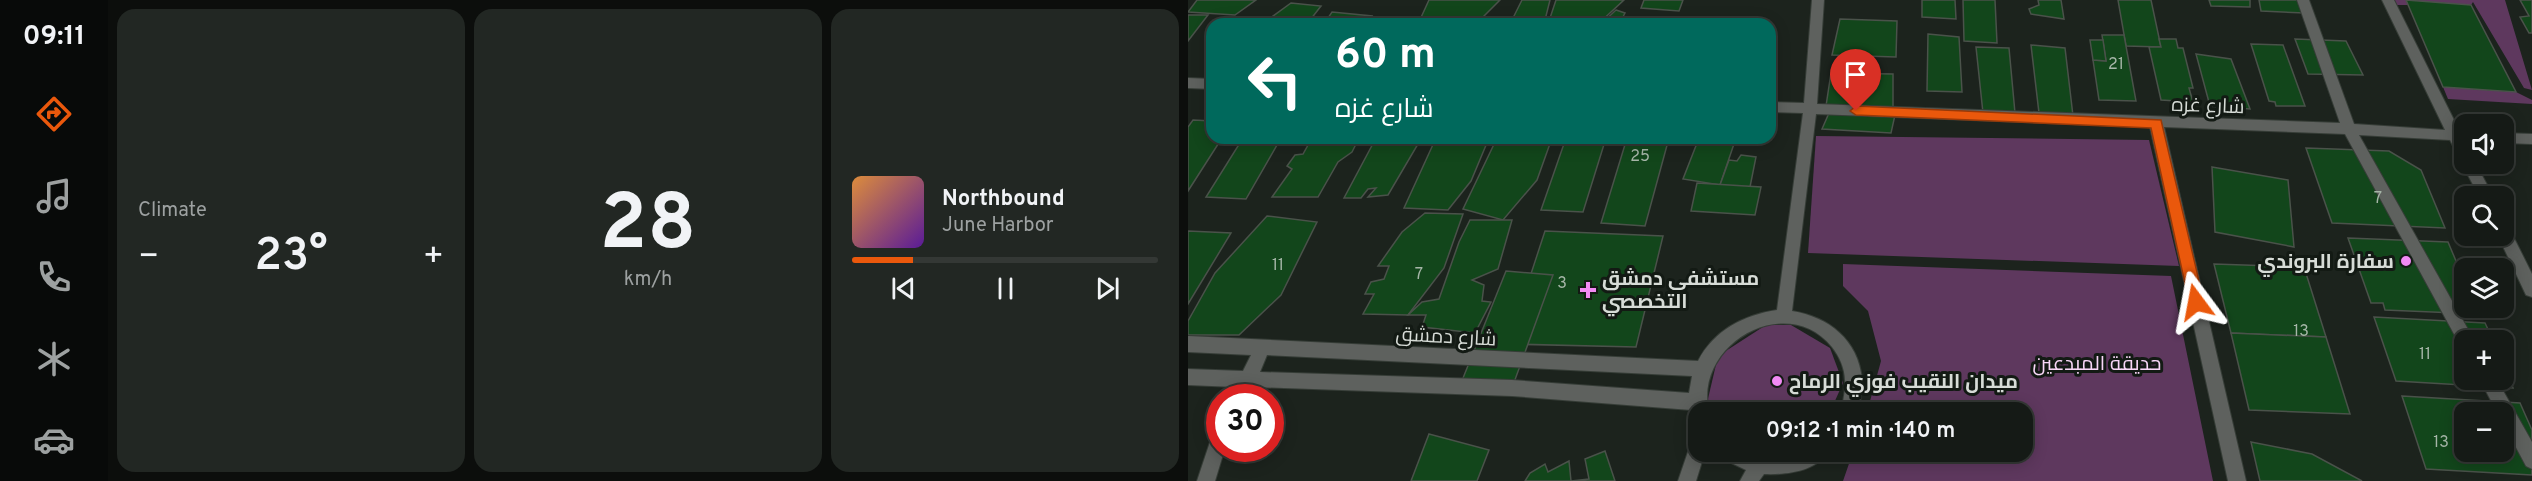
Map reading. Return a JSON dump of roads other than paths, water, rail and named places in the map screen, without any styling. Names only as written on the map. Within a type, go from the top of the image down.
[{"type":"street","points":[[1784,315],[1810,109],[1818,0]]},
{"type":"street","points":[[2303,0],[2349,129],[2460,330]]},
{"type":"street","points":[[2388,0],[2454,125]]},
{"type":"street","points":[[1188,83],[1206,84]]},
{"type":"street","name":"شارع غزه","points":[[1776,107],[2349,129],[2454,136]]},
{"type":"street","points":[[2156,123],[2237,481]]},
{"type":"street","points":[[2514,138],[2532,139]]},
{"type":"street","points":[[2511,246],[2532,290]]},
{"type":"street","points":[[1699,402],[1698,385],[1702,369],[1721,340],[1750,321],[1784,315],[1807,320],[1828,330],[1844,348],[1854,369],[1855,393],[1853,402]]},
{"type":"street","name":"شارع دمشق","points":[[1188,344],[1702,369]]},
{"type":"street","points":[[1245,384],[1263,348]]},
{"type":"street","points":[[1188,377],[1512,388],[1688,406]]},
{"type":"street","points":[[2494,390],[2532,460]]},
{"type":"street","points":[[1206,481],[1212,462]]},
{"type":"street","points":[[1686,481],[1693,462]]},
{"type":"street","points":[[1750,462],[1760,465],[1786,465],[1793,462]]},
{"type":"street","points":[[1749,481],[1760,465]]},
{"type":"place","name":"سفارة البروندي","points":[[2406,261]]},
{"type":"place","name":"مستشفى دمشق التخصصي","points":[[1588,290]]},
{"type":"place","name":"ميدان النقيب فوزي الرماح","points":[[1777,381]]},
{"type":"park label","name":"حديقة المبدعين","points":[[2097,363]]}]
